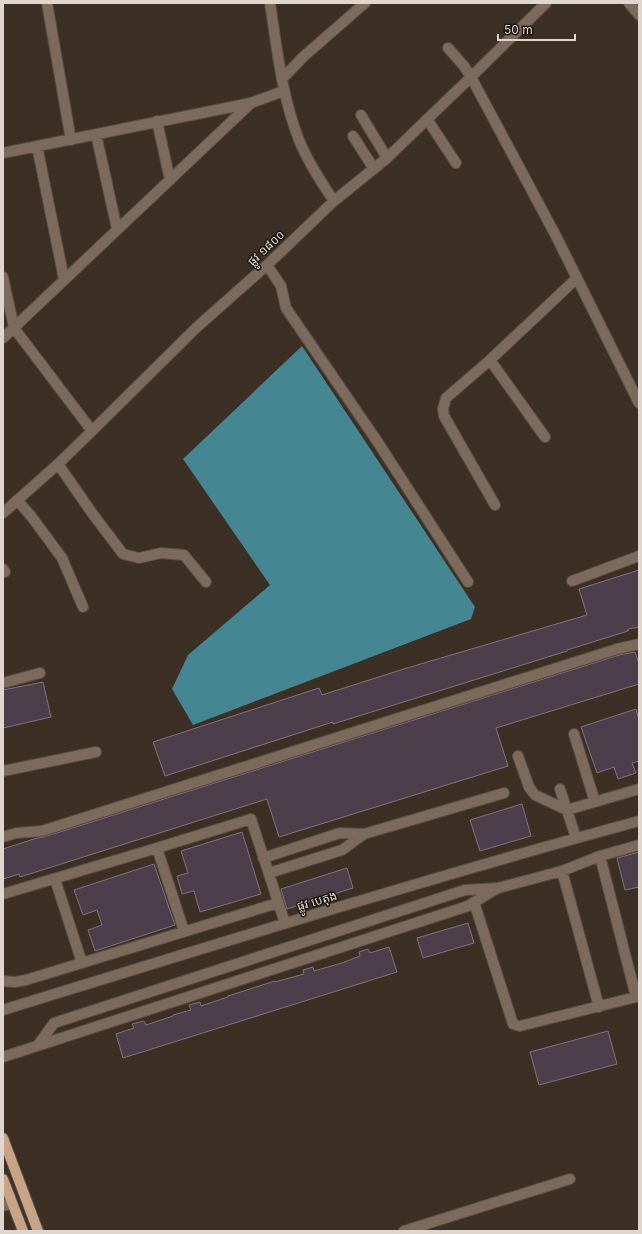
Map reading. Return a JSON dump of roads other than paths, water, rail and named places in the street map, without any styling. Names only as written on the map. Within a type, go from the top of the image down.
[{"type":"main road","points":[[3,1138],[38,1231]]},
{"type":"main road","points":[[3,1179],[8,1204],[22,1231]]},
{"type":"street","points":[[47,3],[71,140]]},
{"type":"street","points":[[270,3],[284,91],[299,140],[313,170],[334,202]]},
{"type":"street","points":[[282,79],[302,57],[364,3]]},
{"type":"street","name":"ផ្លូវ ១៨០០","points":[[3,513],[58,464],[197,327],[267,265],[334,202],[388,158],[546,3]]},
{"type":"street","points":[[629,3],[639,15]]},
{"type":"street","points":[[448,48],[464,66],[471,77],[556,236],[639,403]]},
{"type":"street","points":[[3,153],[251,102],[284,91]]},
{"type":"street","points":[[3,338],[251,102]]},
{"type":"street","points":[[361,115],[388,158]]},
{"type":"street","points":[[428,119],[456,163]]},
{"type":"street","points":[[157,121],[170,180]]},
{"type":"street","points":[[96,134],[118,229]]},
{"type":"street","points":[[353,136],[374,169]]},
{"type":"street","points":[[37,146],[64,279]]},
{"type":"street","points":[[267,265],[281,286],[286,308],[379,444],[468,582]]},
{"type":"street","points":[[3,277],[14,328],[92,431]]},
{"type":"street","points":[[495,505],[444,416],[443,408],[446,398],[490,360],[577,278]]},
{"type":"street","points":[[490,360],[545,437]]},
{"type":"street","points":[[58,464],[123,554],[139,558],[161,553],[184,555],[206,582]]},
{"type":"street","points":[[17,500],[31,516],[62,558],[83,607]]},
{"type":"street","points":[[572,581],[639,556]]},
{"type":"street","points":[[3,837],[42,831],[617,649],[639,644]]},
{"type":"street","points":[[3,683],[40,673]]},
{"type":"street","points":[[574,734],[595,802]]},
{"type":"street","points":[[3,771],[96,752]]},
{"type":"street","points":[[518,756],[529,787],[535,795],[566,810],[639,789]]},
{"type":"street","points":[[560,789],[576,838]]},
{"type":"street","points":[[263,858],[340,833],[364,834],[504,792]]},
{"type":"street","points":[[3,894],[251,819],[285,924]]},
{"type":"street","name":"ផ្លូវ បេតុង","points":[[3,1010],[285,924],[576,838],[639,822]]},
{"type":"street","points":[[269,873],[342,850],[364,834]]},
{"type":"street","points":[[38,1045],[54,1023],[465,890],[498,888],[562,871],[600,856],[639,845]]},
{"type":"street","points":[[157,848],[184,932]]},
{"type":"street","points":[[474,902],[513,1024],[520,1026],[636,997],[600,856]]},
{"type":"street","points":[[562,871],[599,1007]]},
{"type":"street","points":[[55,879],[82,963]]},
{"type":"street","points":[[3,1057],[468,906],[498,888]]},
{"type":"street","points":[[3,981],[15,982],[26,980],[278,903]]},
{"type":"street","points":[[327,935],[332,950]]},
{"type":"street","points":[[215,971],[221,986]]},
{"type":"street","points":[[404,1231],[570,1179]]},
{"type":"water","points":[[302,346],[475,607],[471,619],[193,725],[172,689],[188,655],[270,585],[183,459]]}]
